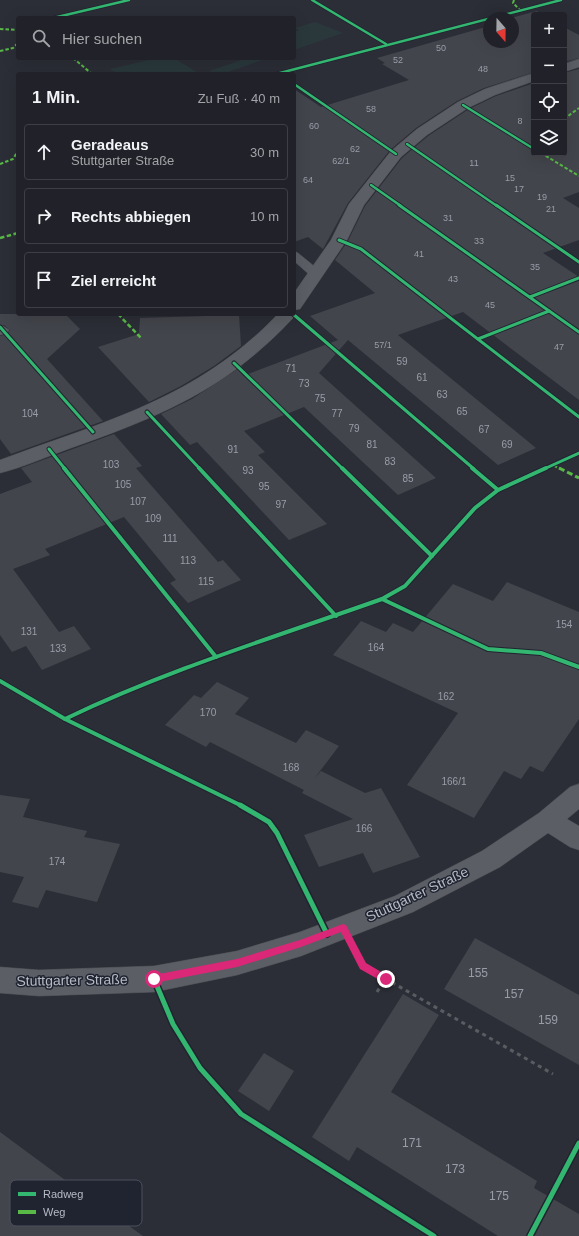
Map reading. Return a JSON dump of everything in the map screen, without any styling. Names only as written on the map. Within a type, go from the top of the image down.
[{"type":"street","points":[[567,67],[579,63]]},
{"type":"street","points":[[296,302],[339,240],[357,204],[396,154],[422,132],[463,105],[490,92],[531,79]]},
{"type":"street","points":[[0,467],[147,412],[190,392],[252,349],[267,336],[285,316]]},
{"type":"street","name":"Stuttgarter Straße","points":[[0,980],[39,983],[154,979],[237,963],[301,944],[404,904],[491,859],[548,820],[579,794]]},
{"type":"street","points":[[548,820],[579,839]]},
{"type":"lane","points":[[296,257],[316,274]]},
{"type":"path","points":[[343,927],[363,966],[553,1074]]},
{"type":"path","points":[[377,992],[386,979]]},
{"type":"shaded area","points":[[315,22],[343,33],[296,49],[296,31],[299,30],[296,28]]},
{"type":"shaded area","points":[[148,60],[177,60],[197,72],[114,72],[110,69]]},
{"type":"shaded area","points":[[241,60],[263,60],[228,72],[209,71]]},
{"type":"building","points":[[531,13],[531,73],[484,88],[457,101],[416,128],[390,150],[348,203],[323,249],[308,237],[296,241],[296,90],[321,107],[409,80],[382,64],[385,63],[377,58],[483,28],[483,48],[519,48],[519,16]]},
{"type":"building","points":[[567,29],[579,35],[579,58],[567,61]]},
{"type":"building","points":[[579,69],[579,192],[563,198],[579,208],[579,240],[543,253],[579,277],[579,400],[463,312],[398,335],[536,448],[498,465],[348,340],[319,373],[436,478],[398,495],[304,407],[244,431],[265,452],[258,455],[327,524],[289,540],[197,442],[190,445],[161,414],[192,399],[242,366],[243,376],[338,340],[310,316],[375,293],[335,260],[348,241],[365,206],[402,158],[428,136],[469,109],[496,96],[531,84],[531,156],[567,156],[567,72]]},
{"type":"building","points":[[0,314],[16,314],[16,316],[67,316],[80,329],[47,359],[103,421],[11,454],[0,439],[0,336],[7,334],[10,330],[4,325],[0,325]]},
{"type":"building","points":[[239,316],[241,346],[214,366],[181,386],[149,402],[98,347],[139,334],[140,318]]},
{"type":"building","points":[[114,434],[142,466],[136,468],[218,562],[223,560],[241,580],[188,603],[170,583],[176,580],[124,517],[45,549],[50,555],[13,569],[59,632],[74,626],[91,649],[42,670],[26,646],[12,652],[0,635],[0,494],[32,482],[21,468]]},
{"type":"building","points":[[507,582],[579,612],[579,719],[543,772],[530,766],[521,779],[504,771],[474,818],[407,785],[458,713],[333,655],[361,621],[386,632],[393,623],[413,632],[453,584],[493,601]]},
{"type":"building","points":[[217,682],[249,698],[235,714],[296,743],[306,730],[339,746],[314,779],[321,771],[365,793],[381,788],[420,857],[373,873],[363,853],[319,867],[304,835],[353,819],[302,793],[304,790],[210,742],[206,747],[165,725],[194,695],[201,698]]},
{"type":"building","points":[[0,795],[30,799],[23,817],[87,831],[84,837],[120,844],[97,902],[46,890],[38,908],[12,902],[24,877],[0,872]]},
{"type":"building","points":[[475,938],[579,995],[579,1065],[444,989]]},
{"type":"building","points":[[403,994],[439,1015],[391,1092],[537,1181],[534,1188],[579,1214],[579,1236],[498,1236],[357,1147],[349,1161],[312,1137]]},
{"type":"building","points":[[264,1053],[294,1071],[269,1111],[238,1091]]},
{"type":"building","points":[[0,1132],[65,1180],[10,1180],[10,1226],[129,1226],[143,1236],[0,1236]]},
{"type":"marked path","points":[[514,0],[513,3],[520,10]]},
{"type":"marked path","points":[[0,29],[16,30]]},
{"type":"marked path","points":[[0,51],[13,48],[16,45]]},
{"type":"marked path","points":[[75,60],[90,72]]},
{"type":"marked path","points":[[567,117],[579,108]]},
{"type":"marked path","points":[[0,164],[13,159],[16,154]]},
{"type":"marked path","points":[[546,156],[579,176]]},
{"type":"marked path","points":[[0,238],[16,234]]},
{"type":"marked path","points":[[120,316],[142,339]]},
{"type":"marked path","points":[[553,465],[579,478]]},
{"type":"cycle path","points":[[61,16],[129,0]]},
{"type":"cycle path","points":[[312,0],[386,44]]},
{"type":"cycle path","points":[[283,72],[386,44],[561,0]]},
{"type":"cycle path","points":[[296,85],[396,154]]},
{"type":"cycle path","points":[[463,105],[531,147]]},
{"type":"cycle path","points":[[407,144],[579,262]]},
{"type":"cycle path","points":[[371,185],[579,332]]},
{"type":"cycle path","points":[[339,240],[361,249],[579,417]]},
{"type":"cycle path","points":[[530,297],[579,278]]},
{"type":"cycle path","points":[[478,339],[549,311]]},
{"type":"cycle path","points":[[295,316],[498,490]]},
{"type":"cycle path","points":[[0,327],[93,432]]},
{"type":"cycle path","points":[[234,363],[432,556]]},
{"type":"cycle path","points":[[147,412],[336,616]]},
{"type":"cycle path","points":[[49,449],[216,657]]},
{"type":"cycle path","points":[[65,719],[142,684],[222,654],[382,599],[405,586],[475,508],[498,490],[579,453]]},
{"type":"cycle path","points":[[382,599],[488,649],[541,653],[579,667]]},
{"type":"cycle path","points":[[0,681],[65,719],[255,812],[269,822],[277,833],[327,934]]},
{"type":"cycle path","points":[[154,979],[173,1024],[200,1068],[241,1114],[434,1236]]},
{"type":"cycle path","points":[[530,1236],[579,1143]]},
{"type":"route","points":[[154,979],[237,963],[301,944],[343,927],[363,966],[386,979]]}]
